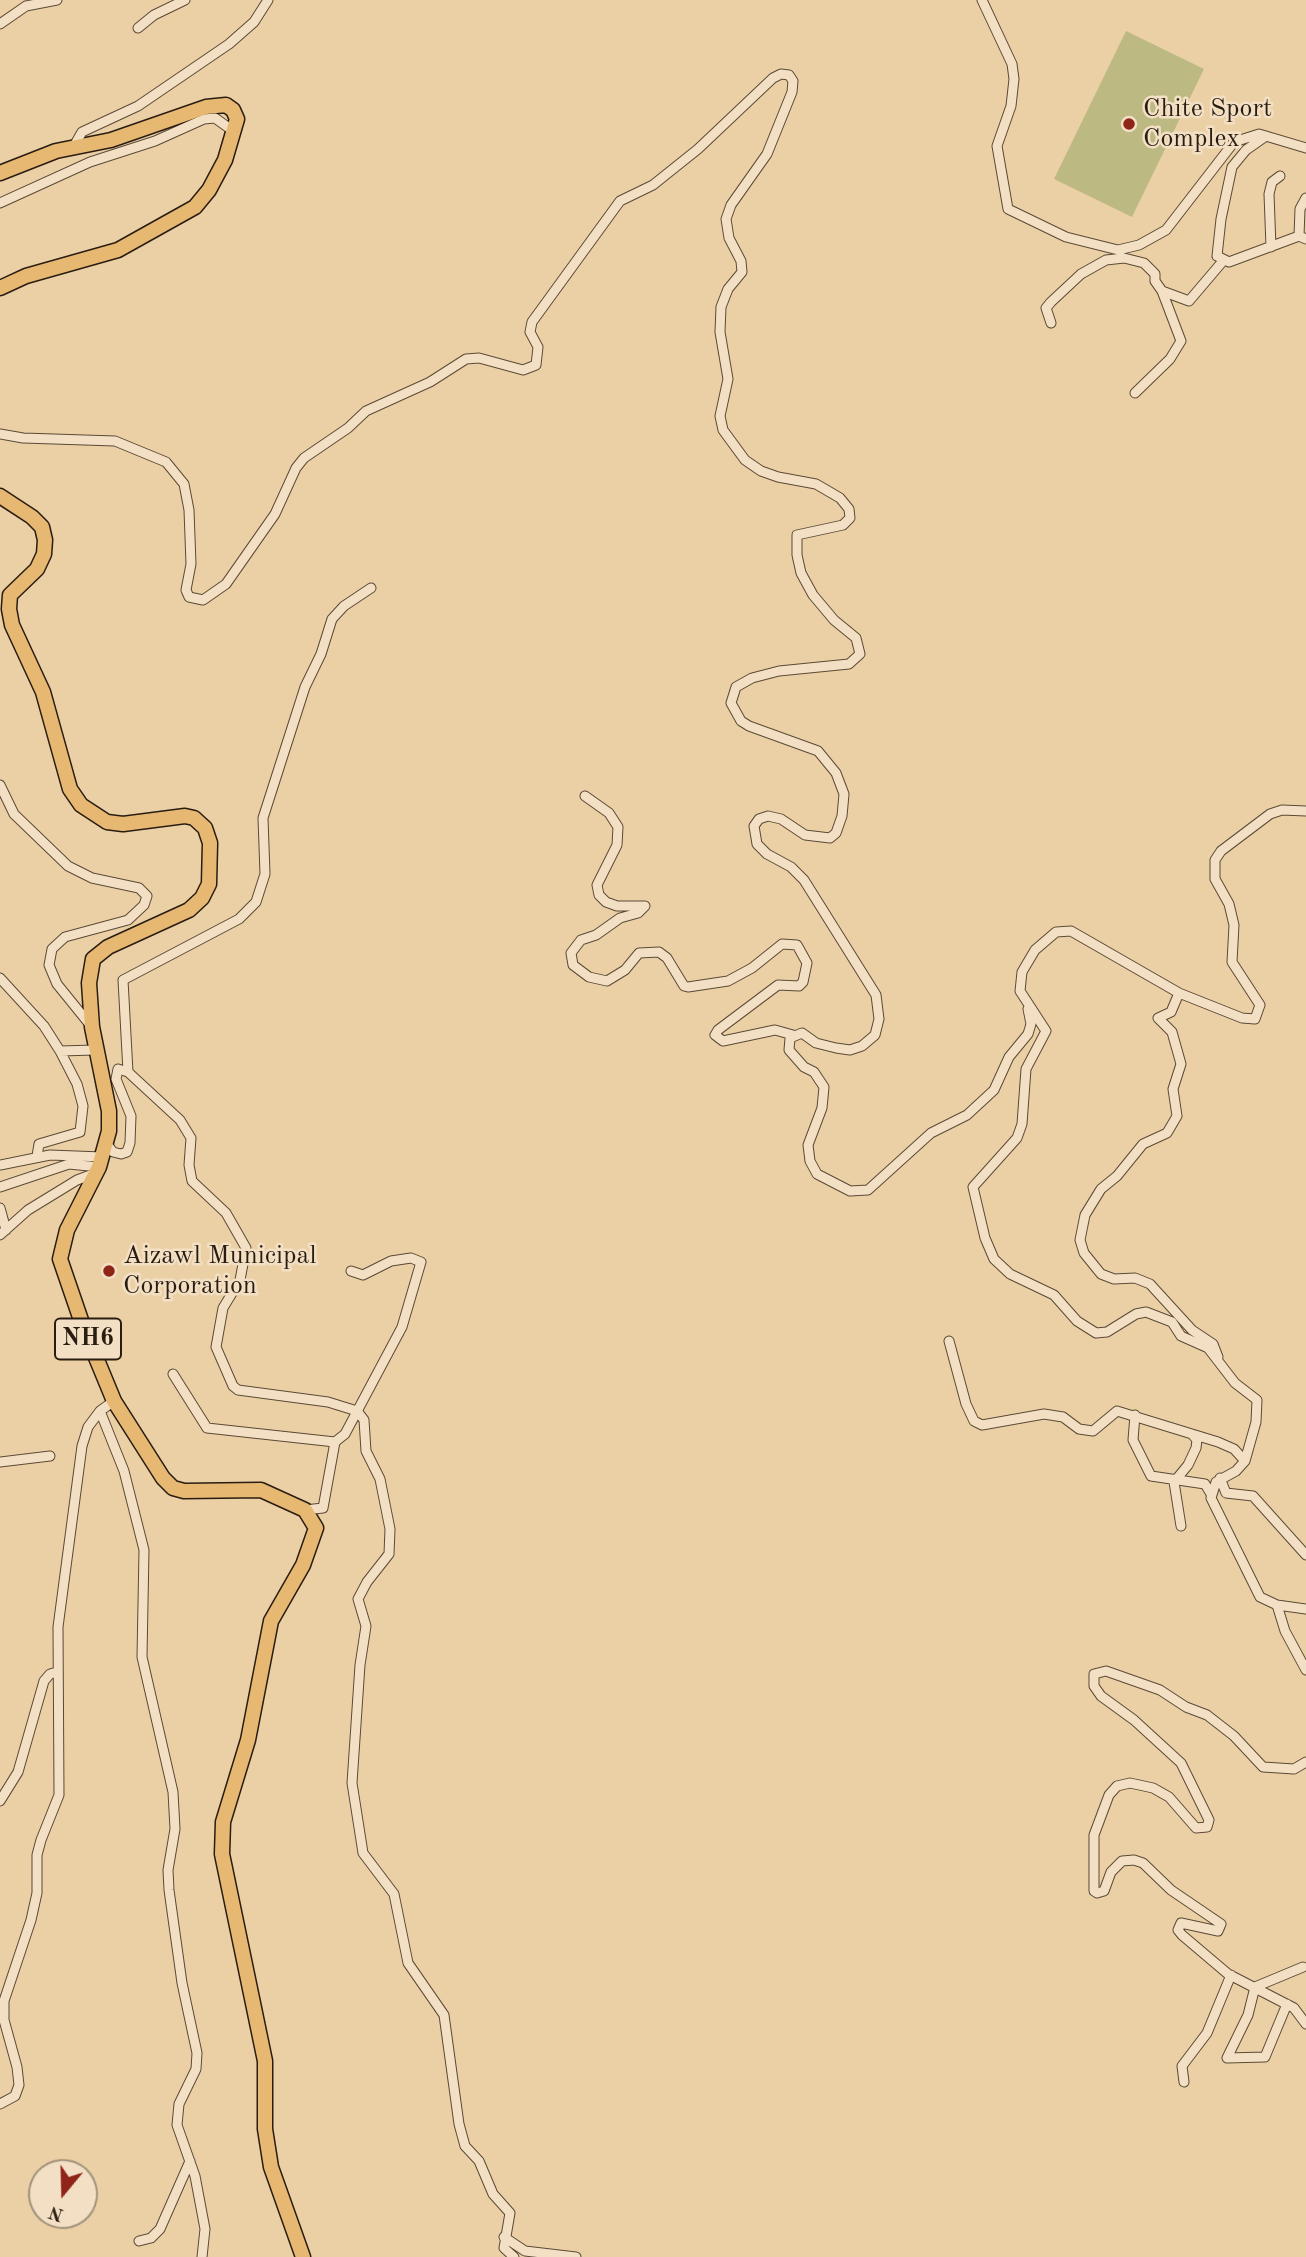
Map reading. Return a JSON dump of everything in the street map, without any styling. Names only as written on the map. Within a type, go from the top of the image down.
[{"type":"main road","points":[[0,173],[74,146],[120,137],[177,115],[216,105],[233,110],[236,127],[225,160],[195,207],[118,250],[26,276],[0,288]]},
{"type":"main road","name":"NH6","points":[[0,496],[32,517],[41,527],[45,540],[44,554],[37,569],[10,595],[9,609],[12,625],[43,692],[70,789],[81,805],[107,822],[123,824],[185,816],[194,818],[205,828],[210,843],[209,884],[202,898],[189,910],[108,947],[93,959],[89,983],[92,1027],[109,1111],[101,1160],[67,1230],[60,1259],[114,1402],[163,1478],[173,1488],[198,1492],[261,1490],[305,1510]]},
{"type":"main road","points":[[303,2257],[271,2167],[265,2129],[265,2061],[222,1854],[223,1822],[248,1740],[271,1621],[312,1545],[316,1528],[305,1510]]},
{"type":"street","points":[[0,24],[26,6],[57,0]]},
{"type":"street","points":[[138,28],[154,15],[185,0]]},
{"type":"street","points":[[74,146],[82,132],[130,111],[229,44],[254,22],[268,0]]},
{"type":"street","points":[[982,0],[1009,57],[1014,79],[1011,106],[997,146],[1009,209],[1066,237],[1118,250],[1139,245],[1166,230],[1234,142],[1252,134],[1306,148]]},
{"type":"street","points":[[0,434],[23,438],[115,441],[166,462],[184,484],[189,510],[191,564],[186,590],[189,597],[203,600],[226,584],[275,514],[296,468],[304,458],[366,411],[430,382],[466,359],[479,358],[523,370],[536,365],[538,347],[530,332],[532,321],[620,201],[653,185],[698,149],[774,78],[781,74],[789,75],[793,81],[792,92],[767,155],[731,205],[726,219],[729,237],[741,261],[741,272],[728,289],[721,307],[720,332],[728,379],[720,416],[723,430],[745,460],[761,471],[816,484],[840,498],[849,509],[850,518],[843,525],[797,535],[797,555],[813,595],[834,620],[856,638],[860,654],[849,664],[779,671],[752,678],[736,687],[732,703],[741,721],[749,726],[818,751],[843,786],[842,816],[836,833],[830,838],[805,835],[781,819],[768,816],[754,826],[753,835],[767,854],[791,867],[804,880],[876,995],[879,1019],[869,1041],[850,1050],[816,1043],[802,1033],[793,1035],[775,1030],[723,1041],[715,1035],[730,1020],[779,985],[799,986],[803,982],[807,963],[797,945],[782,944],[752,968],[727,981],[688,987],[684,986],[667,958],[659,953],[639,953],[625,970],[607,981],[589,977],[573,965],[571,953],[581,940],[596,935],[620,918],[638,914],[645,905],[617,906],[606,902],[599,895],[597,885],[617,845],[618,827],[609,813],[584,796]]},
{"type":"street","points":[[0,203],[90,162],[155,141],[204,119],[215,118],[226,127],[236,127]]},
{"type":"street","points":[[1266,136],[1242,154],[1229,174],[1217,251],[1223,261],[1229,262],[1302,237],[1300,209],[1306,198]]},
{"type":"street","points":[[1271,247],[1269,194],[1272,182],[1280,176]]},
{"type":"street","points":[[1051,323],[1046,308],[1081,274],[1106,260],[1124,258],[1144,263],[1155,274],[1155,281],[1162,291],[1181,341],[1170,359],[1135,393]]},
{"type":"street","points":[[1162,291],[1192,300],[1223,261]]},
{"type":"street","points":[[128,1072],[123,980],[239,919],[256,902],[265,874],[263,818],[305,687],[321,653],[332,619],[344,606],[371,587]]},
{"type":"street","points":[[0,785],[14,814],[68,866],[92,878],[139,888],[147,896],[144,905],[128,920],[65,937],[52,949],[49,965],[57,984],[92,1027]]},
{"type":"street","points":[[1211,1493],[1220,1478],[1236,1471],[1245,1461],[1256,1422],[1257,1400],[1235,1382],[1208,1348],[1181,1336],[1172,1322],[1146,1312],[1136,1314],[1107,1332],[1096,1333],[1077,1321],[1054,1295],[1010,1274],[995,1259],[975,1204],[973,1187],[1020,1130],[1026,1069],[1046,1031],[1028,1009],[1020,991],[1022,972],[1035,950],[1061,930],[1078,934],[1179,993],[1249,1020],[1258,1016],[1258,997],[1232,962],[1234,925],[1229,904],[1215,879],[1215,860],[1221,851],[1270,814],[1282,810],[1306,811]]},
{"type":"street","points":[[0,978],[44,1026],[77,1084],[83,1106],[80,1132],[39,1144],[37,1156]]},
{"type":"street","points":[[1179,993],[1171,1012],[1158,1018],[1172,1032],[1181,1064],[1173,1089],[1177,1116],[1167,1133],[1143,1144],[1117,1176],[1101,1189],[1085,1215],[1080,1240],[1084,1253],[1101,1274],[1114,1279],[1135,1278],[1150,1284],[1192,1330],[1213,1344],[1218,1358]]},
{"type":"street","points":[[793,1035],[789,1050],[804,1067],[814,1072],[824,1087],[822,1108],[808,1145],[810,1161],[817,1174],[850,1191],[860,1192],[878,1183],[931,1133],[967,1115],[994,1090],[1009,1057],[1028,1034],[1028,1009]]},
{"type":"street","points":[[60,1051],[95,1050]]},
{"type":"street","points":[[3,1232],[28,1210],[76,1180],[113,1152],[127,1152],[131,1116],[116,1079],[118,1069],[128,1072],[180,1120],[191,1138],[189,1166],[192,1181],[226,1213],[246,1248],[240,1280],[223,1308],[216,1347],[234,1388],[328,1402],[357,1411],[364,1420],[366,1451],[380,1479],[390,1529],[389,1554],[367,1582],[358,1600],[366,1626],[352,1783],[363,1853],[394,1894],[408,1963],[444,2015],[459,2124],[465,2146],[479,2161],[493,2194],[510,2213],[504,2248],[514,2257]]},
{"type":"street","points":[[0,1165],[37,1156],[101,1160]]},
{"type":"street","points":[[0,1186],[69,1164],[101,1160]]},
{"type":"street","points":[[0,1208],[3,1232]]},
{"type":"street","points":[[305,1510],[323,1508],[335,1442],[345,1434],[401,1327],[421,1262],[411,1258],[391,1261],[363,1275],[351,1271]]},
{"type":"street","points":[[949,1341],[966,1404],[974,1421],[982,1425],[1036,1414],[1053,1414],[1063,1417],[1079,1429],[1093,1431],[1101,1428],[1112,1413],[1135,1415],[1234,1449],[1245,1461]]},
{"type":"street","points":[[173,1374],[207,1428],[335,1442]]},
{"type":"street","points":[[0,2104],[15,2096],[19,2085],[18,2067],[4,2020],[5,2001],[37,1894],[37,1855],[59,1795],[58,1627],[82,1446],[89,1427],[100,1411],[114,1402]]},
{"type":"street","points":[[100,1411],[124,1471],[144,1550],[142,1657],[173,1793],[175,1829],[168,1870],[169,1890],[186,2007],[197,2053],[196,2069],[177,2116],[195,2176],[205,2229],[202,2257]]},
{"type":"street","points":[[1135,1415],[1133,1440],[1151,1476],[1174,1482],[1205,1485],[1254,1591],[1260,1597],[1278,1605],[1306,1609]]},
{"type":"street","points":[[1181,1526],[1174,1482],[1188,1465],[1196,1448],[1197,1440],[1191,1433]]},
{"type":"street","points":[[0,1462],[50,1456]]},
{"type":"street","points":[[1220,1478],[1226,1493],[1253,1496],[1306,1555]]},
{"type":"street","points":[[1278,1605],[1285,1631],[1306,1670]]},
{"type":"street","points":[[1304,1764],[1288,1770],[1263,1767],[1234,1736],[1207,1715],[1186,1707],[1160,1690],[1106,1671],[1094,1674],[1094,1686],[1101,1696],[1134,1720],[1181,1763],[1209,1820],[1207,1827],[1196,1828],[1169,1797],[1153,1788],[1129,1783],[1117,1786],[1109,1795],[1094,1835],[1094,1891],[1097,1894],[1104,1891],[1111,1872],[1122,1861],[1134,1860],[1143,1864],[1171,1889],[1221,1924],[1218,1931],[1184,1922],[1178,1925],[1178,1930],[1231,1975],[1294,2008],[1306,2024]]},
{"type":"street","points":[[0,1801],[18,1772],[46,1678],[57,1672]]},
{"type":"street","points":[[1255,1987],[1303,1967]]},
{"type":"street","points":[[1184,2082],[1182,2066],[1207,2034],[1231,1975]]},
{"type":"street","points":[[1255,1987],[1248,2015],[1227,2057],[1265,2057],[1287,2004]]},
{"type":"street","points":[[139,2241],[151,2238],[160,2229],[190,2161]]},
{"type":"street","points":[[504,2237],[525,2251],[576,2257]]},
{"type":"shaded area","name":"Chite Sport Complex","points":[[1126,31],[1204,69],[1132,217],[1054,179]]},
{"type":"place","name":"Chite Sport Complex","points":[[1129,124]]},
{"type":"place","name":"Aizawl Municipal Corporation","points":[[109,1271]]}]
